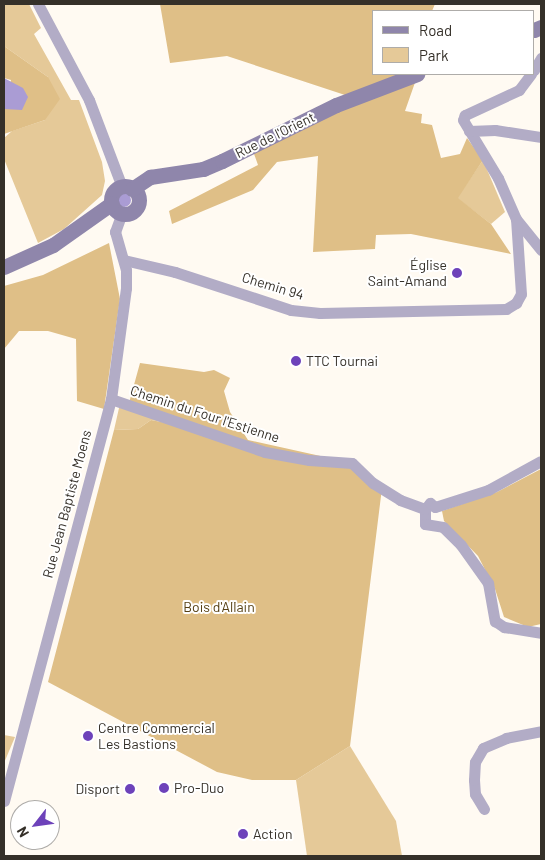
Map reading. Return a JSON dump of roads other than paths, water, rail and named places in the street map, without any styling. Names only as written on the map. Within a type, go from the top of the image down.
[{"type":"street","points":[[4,267],[53,245],[117,208],[132,212],[138,204],[137,194],[127,188],[89,100],[38,4]]},
{"type":"street","name":"Rue de l'Orient","points":[[127,188],[150,177],[203,169],[336,105],[414,75]]},
{"type":"street","points":[[530,75],[519,90],[465,115],[464,120],[498,178],[516,219],[541,250]]},
{"type":"street","points":[[469,131],[496,130],[541,137]]},
{"type":"street","points":[[117,208],[113,195],[127,188]]},
{"type":"street","name":"Rue Jean Baptiste Moens","points":[[4,800],[111,399],[126,288],[124,260],[116,232],[117,208]]},
{"type":"street","name":"Chemin 94","points":[[124,260],[174,272],[292,310],[322,313],[506,309],[516,303],[521,294],[516,219]]},
{"type":"street","name":"Chemin du Four l'Estienne","points":[[111,399],[266,452],[309,460],[352,463],[373,483],[400,500],[424,509]]},
{"type":"street","points":[[541,462],[488,490],[435,507],[430,502],[424,509],[425,524],[443,527],[461,545],[488,583],[495,621],[504,627],[541,632]]},
{"type":"street","points":[[484,809],[475,794],[474,780],[475,762],[483,748],[506,738],[541,731]]},
{"type":"place","name":"Église Saint-Amand","points":[[457,273]]},
{"type":"place","name":"TTC Tournai","points":[[296,361]]},
{"type":"place","name":"Centre Commercial Les Bastions","points":[[88,736]]},
{"type":"place","name":"Pro-Duo","points":[[164,788]]},
{"type":"place","name":"Disport","points":[[130,789]]},
{"type":"place","name":"Action","points":[[243,834]]},
{"type":"park label","name":"Bois d'Allain","points":[[219,607]]}]
